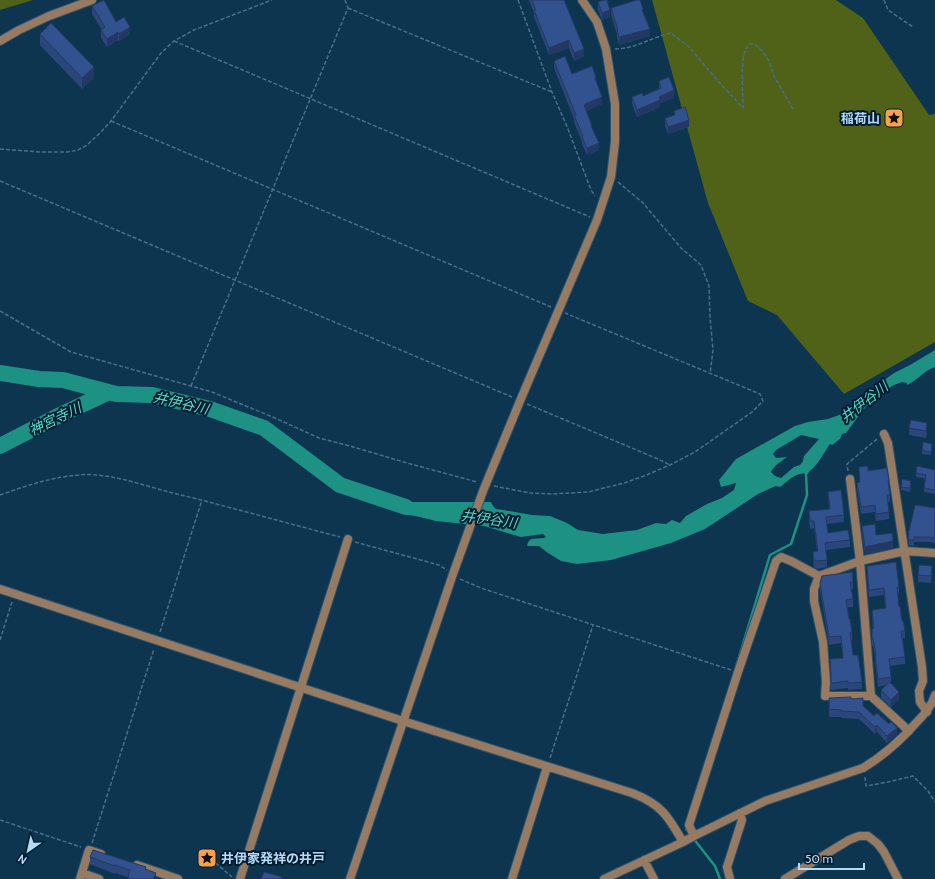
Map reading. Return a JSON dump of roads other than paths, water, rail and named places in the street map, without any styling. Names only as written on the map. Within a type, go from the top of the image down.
[{"type":"street","points":[[0,41],[49,16],[92,0]]},
{"type":"street","points":[[350,879],[457,563],[520,401],[597,220],[611,177],[615,142],[615,104],[606,49],[597,22],[582,0]]},
{"type":"street","points":[[884,434],[888,443],[922,667],[923,681],[919,691],[920,702],[927,712]]},
{"type":"street","points":[[850,479],[860,561],[871,696]]},
{"type":"street","points":[[240,879],[348,539]]},
{"type":"street","points":[[694,836],[689,825],[738,672],[776,561],[781,557],[819,576],[860,561],[905,551],[935,553]]},
{"type":"street","points":[[819,576],[814,589],[814,601],[823,642],[826,682],[825,696],[871,696],[909,731]]},
{"type":"street","points":[[0,589],[640,797],[662,811],[671,822],[683,842]]},
{"type":"street","points":[[604,879],[765,801],[863,768],[893,747],[909,731],[927,712],[935,695]]},
{"type":"street","points":[[512,879],[547,767]]},
{"type":"street","points":[[730,879],[727,867],[742,820],[740,813]]},
{"type":"street","points":[[785,879],[849,840],[859,836],[868,836],[878,844],[884,852],[898,879]]},
{"type":"street","points":[[99,879],[81,876],[90,850],[112,857]]},
{"type":"street","points":[[644,860],[654,879]]},
{"type":"street","points":[[126,862],[178,879]]},
{"type":"water","points":[[935,350],[935,367],[907,385],[907,383],[902,382],[876,396],[863,410],[846,433],[842,434],[840,439],[832,445],[830,444],[817,464],[806,474],[803,473],[796,475],[780,487],[776,486],[758,494],[705,529],[671,543],[611,560],[577,564],[561,561],[539,546],[527,546],[531,539],[546,537],[543,534],[521,537],[484,526],[436,521],[404,514],[383,507],[386,497],[396,502],[491,502],[496,509],[532,515],[550,516],[567,523],[578,530],[603,534],[637,530],[656,523],[666,524],[672,520],[680,523],[686,516],[707,504],[722,498],[734,490],[736,483],[721,487],[719,480],[736,459],[795,426],[808,422],[828,419],[839,415],[856,404],[869,391],[894,373]],"holes":[[[801,435],[819,439],[804,456],[800,465],[794,467],[781,478],[775,476],[771,472],[787,457],[776,458],[773,454],[776,450]]]},
{"type":"waterway","name":"井伊谷川","points":[[0,373],[39,379],[63,380],[116,394],[152,395],[210,409],[264,428],[340,485],[406,507]]},
{"type":"waterway","name":"神宮寺川","points":[[0,446],[109,392]]},
{"type":"waterway","points":[[736,667],[770,555],[791,544],[807,495],[806,474],[808,471]]},
{"type":"waterway","points":[[687,825],[686,829],[690,834]]},
{"type":"waterway","points":[[693,838],[715,866],[720,879]]},
{"type":"place","name":"稲荷山","points":[[894,118]]},
{"type":"place","name":"井伊家発祥の井戸","points":[[207,858]]}]
